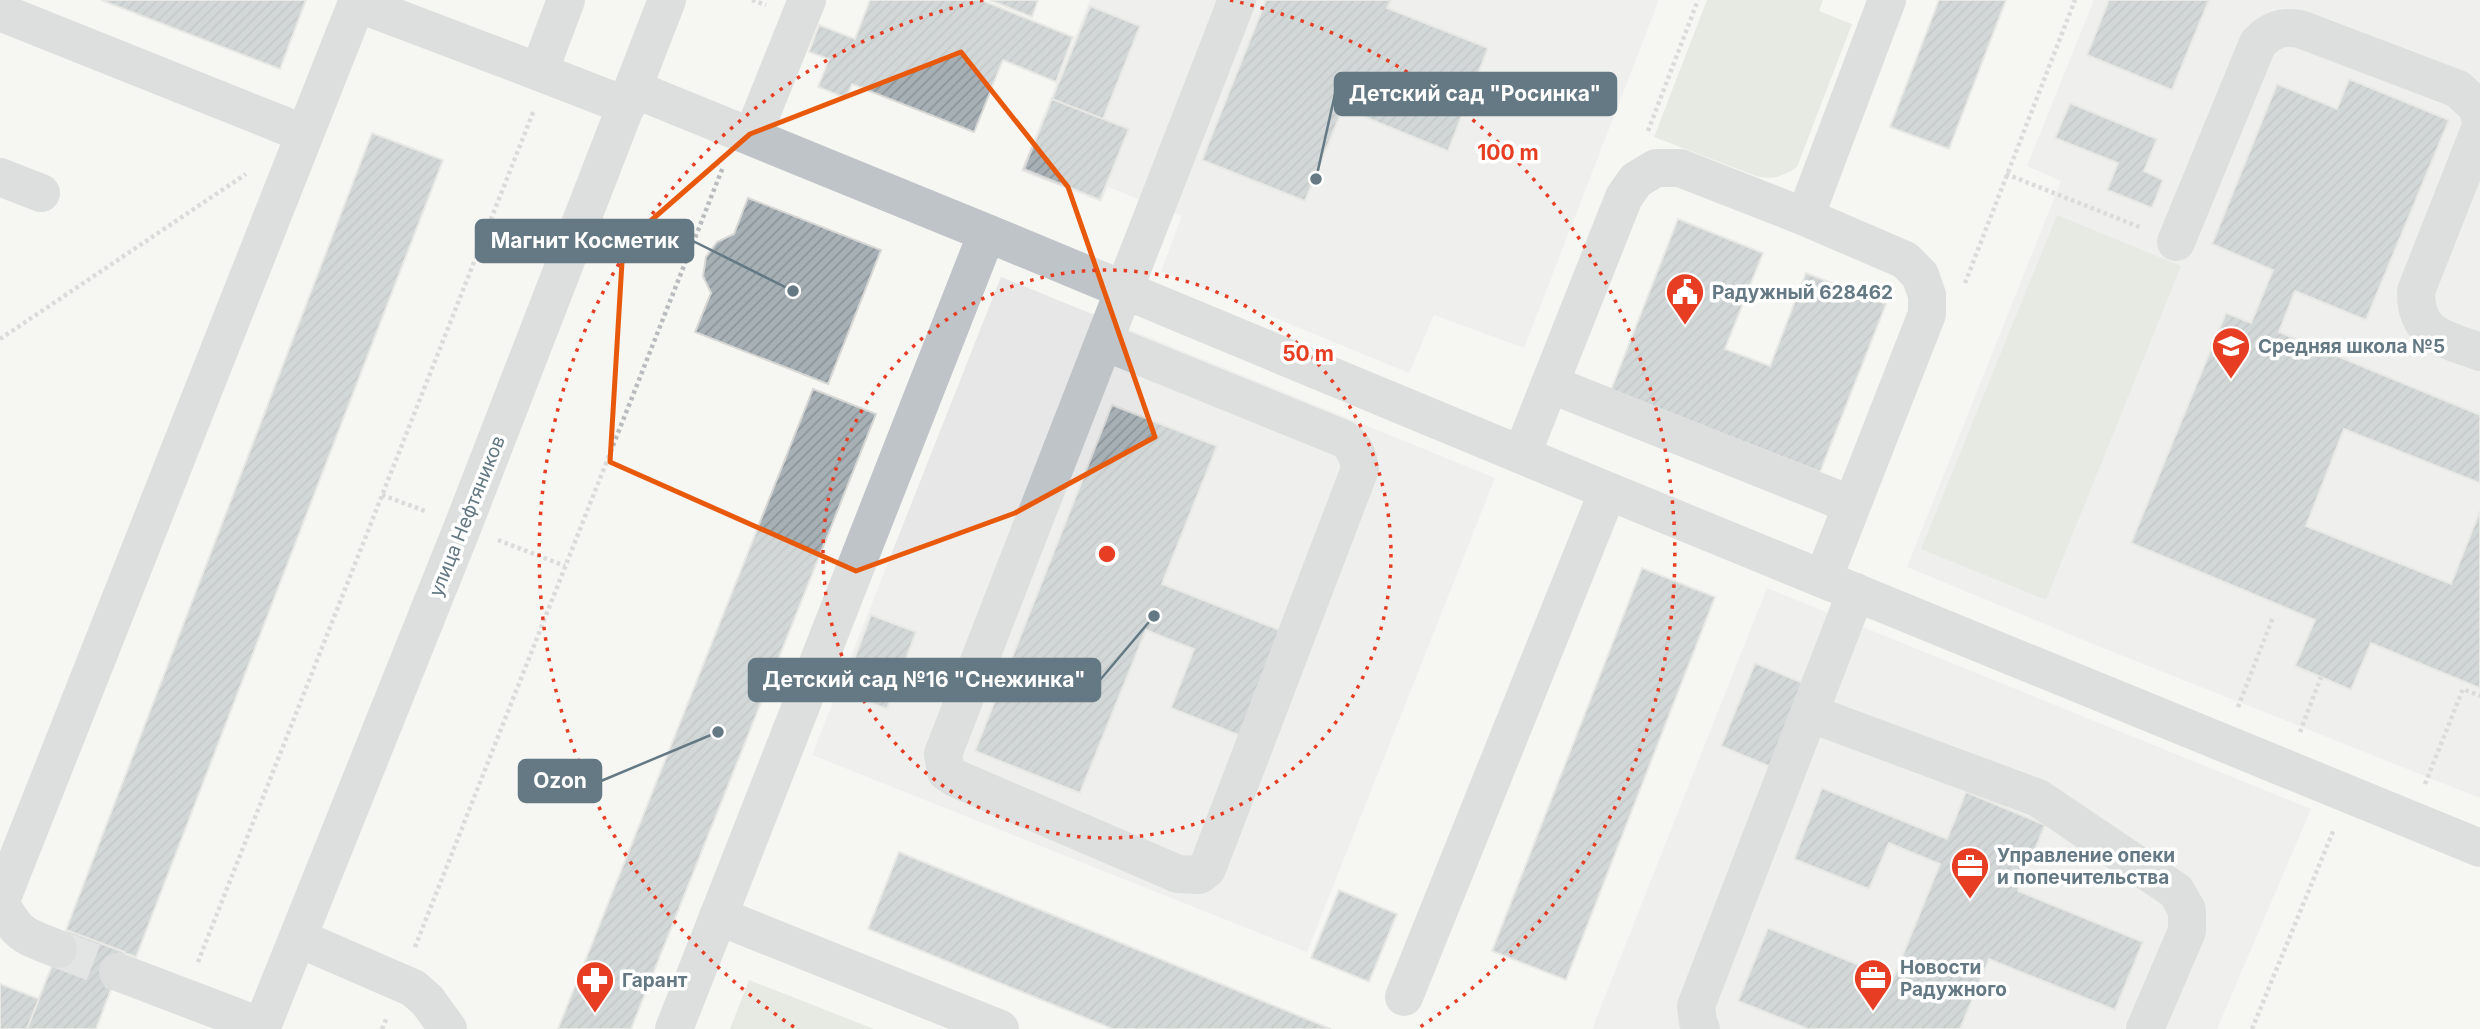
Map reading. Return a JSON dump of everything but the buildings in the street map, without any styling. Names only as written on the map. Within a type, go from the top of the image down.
[{"type":"street","points":[[542,74],[566,0]]},
{"type":"street","points":[[752,137],[807,0]]},
{"type":"street","points":[[1105,342],[1344,439],[1352,445],[1358,456],[1360,469],[1207,869],[1199,875],[1178,874],[955,778],[946,772],[943,754],[1237,0]]},
{"type":"street","points":[[1805,217],[1887,0]]},
{"type":"street","name":"улица Нефтяников","points":[[261,1028],[630,98],[665,1]]},
{"type":"street","points":[[58,948],[27,936],[13,927],[0,903],[358,2],[542,74],[630,98],[752,137],[2480,848]]},
{"type":"street","points":[[0,12],[305,134]]},
{"type":"street","points":[[2176,242],[2258,43],[2274,30],[2287,27],[2300,29],[2458,89],[2477,107],[2480,117]]},
{"type":"street","points":[[2480,129],[2416,291],[2416,306],[2427,329],[2480,352]]},
{"type":"street","points":[[1522,454],[1623,197],[1636,180],[1656,168],[1680,168],[1805,217],[1905,260],[1920,275],[1927,295],[1927,314],[1852,505],[1840,585],[1809,713],[1696,1006],[1701,1029]]},
{"type":"street","points":[[0,177],[41,193]]},
{"type":"street","points":[[674,1029],[987,233]]},
{"type":"street","points":[[1550,384],[1852,505]]},
{"type":"street","points":[[1404,997],[1608,491]]},
{"type":"street","points":[[1809,713],[2038,798],[2176,891],[2187,910],[2187,931],[2146,1029]]},
{"type":"street","points":[[718,916],[1000,1029]]},
{"type":"street","points":[[298,938],[401,981],[427,1000],[448,1029]]},
{"type":"street","points":[[118,972],[261,1028]]},
{"type":"path","points":[[1647,135],[1698,0]]},
{"type":"path","points":[[1963,289],[2075,0]]},
{"type":"path","points":[[184,997],[526,131],[542,74]]},
{"type":"path","points":[[382,1029],[725,162],[752,137]]},
{"type":"path","points":[[0,339],[249,172]]},
{"type":"path","points":[[2006,174],[2176,242]]},
{"type":"path","points":[[2238,708],[2273,617]]},
{"type":"path","points":[[2299,733],[2321,677]]},
{"type":"path","points":[[2426,784],[2463,689],[2480,696]]},
{"type":"path","points":[[2252,1029],[2348,794]]},
{"type":"highlighted area","points":[[961,52],[1068,187],[1155,437],[1015,513],[856,571],[610,462],[623,245],[750,134]]},
{"type":"shaded area","points":[[1090,0],[1659,0],[1524,348],[1434,315],[1409,373],[1161,271],[1182,216],[1108,187],[1101,202],[1021,171]]},
{"type":"shaded area","points":[[1707,0],[1823,0],[1819,11],[1852,24],[1797,167],[1782,175],[1772,178],[1756,176],[1654,137]]},
{"type":"shaded area","name":"Средняя школа №5","points":[[2094,0],[2480,0],[2480,798],[1907,567],[2061,181],[2027,166]]},
{"type":"shaded area","points":[[2057,215],[2181,266],[2046,600],[1921,549]]},
{"type":"shaded area","points":[[1001,277],[1495,478],[1307,952],[812,755]]},
{"type":"shaded area","points":[[1767,588],[2311,809],[2217,1029],[1592,1029]]},
{"type":"shaded area","points":[[749,980],[874,1029],[730,1029]]},
{"type":"tunnel","points":[[58,949],[118,972]]},
{"type":"place","name":"Детский сад \"Росинка\"","points":[[1316,179]]},
{"type":"place","name":"Магнит Косметик","points":[[793,291]]},
{"type":"place","name":"Радужный 628462","points":[[1685,326]]},
{"type":"place","name":"Средняя школа №5","points":[[2231,380]]},
{"type":"place","name":"Детский сад №16 \"Снежинка\"","points":[[1154,616]]},
{"type":"place","name":"Ozon","points":[[718,732]]},
{"type":"place","name":"Управление опеки и попечительства","points":[[1970,900]]},
{"type":"place","name":"Новости Радужного","points":[[1873,1012]]},
{"type":"place","name":"Гарант","points":[[595,1014]]}]
